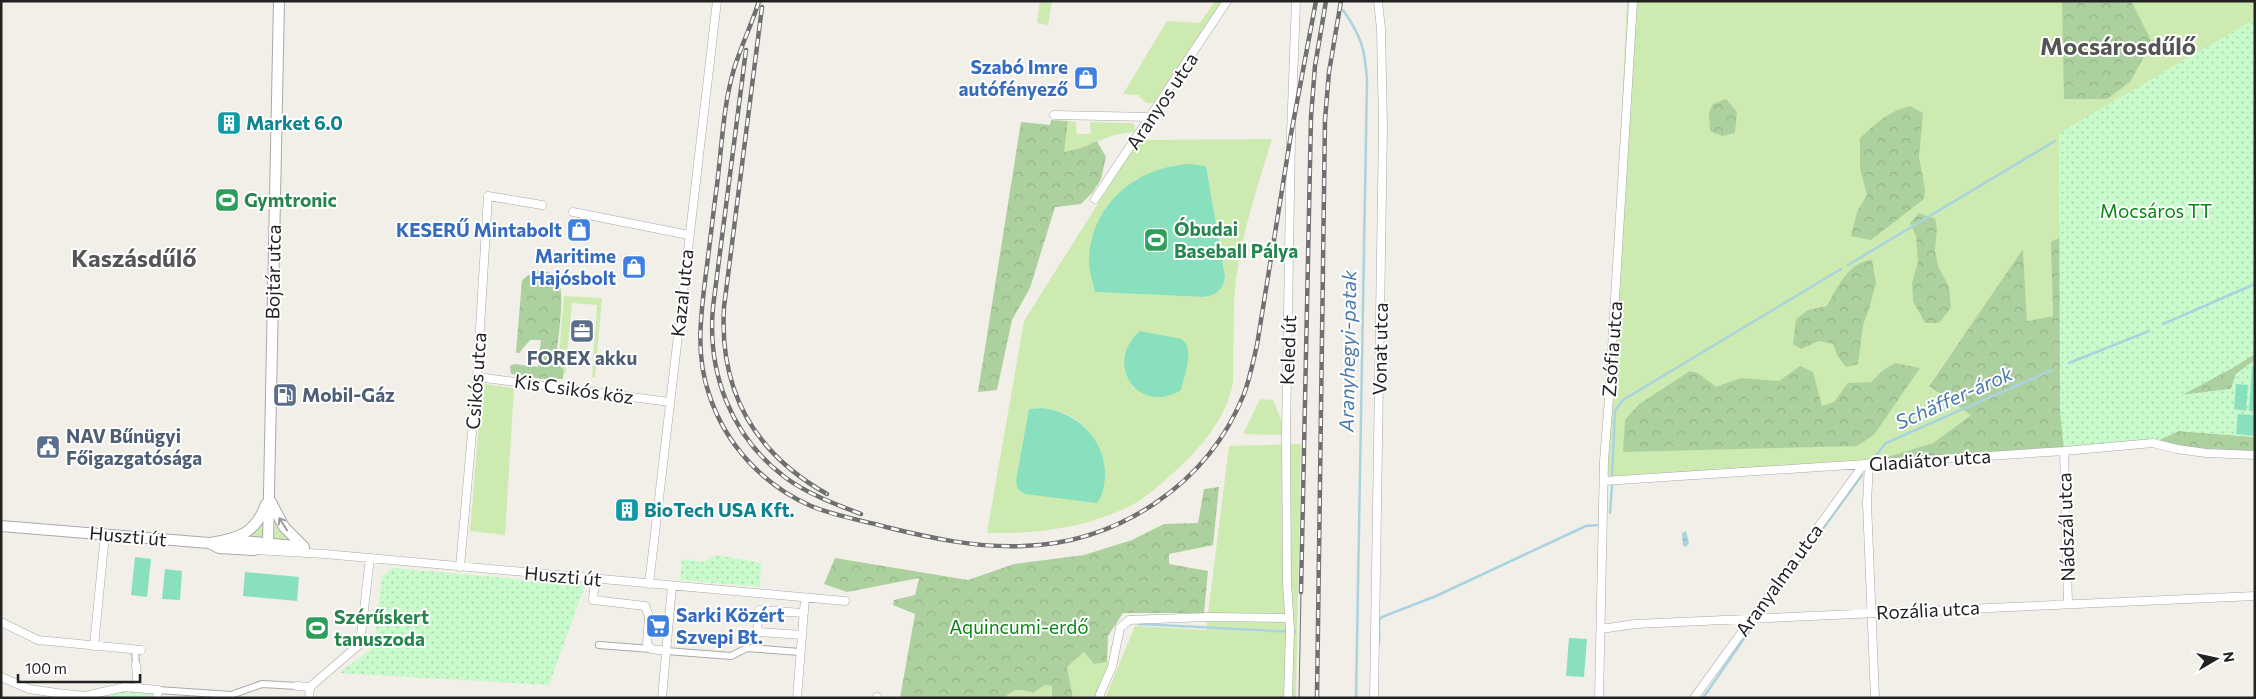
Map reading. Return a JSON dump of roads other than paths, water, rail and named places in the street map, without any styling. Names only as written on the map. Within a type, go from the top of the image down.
[{"type":"street","name":"Bojtár utca","points":[[268,543],[279,1]]},
{"type":"street","name":"Kazal utca","points":[[649,584],[717,1]]},
{"type":"street","name":"Aranyos utca","points":[[1095,199],[1151,118],[1227,1]]},
{"type":"street","name":"Keled út","points":[[1288,698],[1290,633],[1286,443],[1291,134],[1296,1]]},
{"type":"street","name":"Vonat utca","points":[[1374,698],[1384,127],[1381,29],[1378,1]]},
{"type":"street","name":"Zsófia utca","points":[[1599,698],[1604,481],[1633,1]]},
{"type":"street","points":[[1054,115],[1151,118]]},
{"type":"street","name":"Csikós utca","points":[[460,566],[477,377],[488,196],[542,204]]},
{"type":"street","points":[[573,212],[689,236]]},
{"type":"street","name":"Kis Csikós köz","points":[[477,377],[670,402]]},
{"type":"street","name":"Gladiátor utca","points":[[1604,481],[2064,451],[2153,443],[2196,452],[2255,455]]},
{"type":"street","name":"Nádszál utca","points":[[2064,451],[2068,604]]},
{"type":"street","points":[[1866,463],[1875,698]]},
{"type":"street","name":"Aranyalma utca","points":[[1694,698],[1866,463]]},
{"type":"street","points":[[229,540],[256,525],[269,496]]},
{"type":"street","points":[[269,496],[284,527],[304,547]]},
{"type":"street","name":"Huszti út","points":[[1,526],[209,543],[219,548],[325,554],[845,601]]},
{"type":"street","points":[[94,646],[105,534]]},
{"type":"street","points":[[209,543],[229,540],[268,543],[304,547],[325,554]]},
{"type":"street","points":[[268,543],[281,552]]},
{"type":"street","name":"Huszti út","points":[[254,550],[268,543]]},
{"type":"street","points":[[309,698],[310,687],[360,644],[370,558]]},
{"type":"street","points":[[595,579],[593,600],[642,604],[647,608],[649,616],[646,640],[651,649]]},
{"type":"street","points":[[662,698],[672,586]]},
{"type":"street","name":"Rozália utca","points":[[1601,629],[1635,624],[1751,618],[2255,596]]},
{"type":"street","points":[[797,698],[805,598]]},
{"type":"street","points":[[802,635],[757,632],[759,610],[804,614]]},
{"type":"street","points":[[1101,698],[1100,694],[1116,652],[1120,628],[1129,620],[1208,617],[1289,618]]},
{"type":"street","points":[[1,622],[38,640],[138,650],[136,665],[138,688]]},
{"type":"street","points":[[599,645],[730,656],[748,648],[800,652]]},
{"type":"street","points":[[1,677],[29,689],[76,695],[106,693],[125,687],[138,688],[157,694],[232,695],[262,684],[310,687]]},
{"type":"water","points":[[1686,531],[1689,543],[1686,547],[1683,546],[1682,533]]},
{"type":"waterway","name":"Aranyhegyi-patak","points":[[1343,10],[1354,27],[1361,43],[1367,80],[1356,698]]},
{"type":"waterway","points":[[1848,265],[2055,141]]},
{"type":"waterway","points":[[1612,476],[1615,411],[1623,400],[1841,269]]},
{"type":"waterway","name":"Schäffer-árok","points":[[2163,324],[2255,284]]},
{"type":"waterway","name":"Schäffer-árok","points":[[2069,363],[2149,331]]},
{"type":"waterway","name":"Schäffer-árok","points":[[1873,459],[1886,443],[2052,370]]},
{"type":"waterway","points":[[1878,469],[1924,467]]},
{"type":"waterway","name":"Schäffer-árok","points":[[1763,611],[1862,475]]},
{"type":"waterway","points":[[1610,513],[1612,485]]},
{"type":"waterway","points":[[1379,642],[1379,620],[1382,617],[1436,596],[1586,526],[1597,525]]},
{"type":"waterway","points":[[1138,624],[1295,632]]},
{"type":"waterway","name":"Schäffer-árok","points":[[1703,698],[1754,624]]},
{"type":"tram line","points":[[1299,698],[1301,592]]},
{"type":"railway","points":[[759,1],[737,60],[727,97],[702,304],[700,334],[702,364],[709,394],[716,412],[736,446],[762,475],[777,487],[811,506],[920,535],[971,544],[1006,546],[1059,542],[1093,534],[1126,520],[1156,503],[1184,481],[1208,455],[1228,426],[1244,394],[1257,345],[1291,134],[1316,1]]},
{"type":"railway","points":[[1301,592],[1311,117],[1315,66],[1326,1]]},
{"type":"railway","points":[[1317,698],[1325,120],[1329,72],[1341,1]]},
{"type":"railway","points":[[762,7],[724,307],[724,337],[728,365],[735,392],[746,416],[761,439],[779,459],[801,478],[827,494]]},
{"type":"railway","points":[[746,50],[713,307],[712,332],[714,356],[719,379],[737,423],[767,462],[803,489],[861,514]]},
{"type":"place","name":"Szabó Imre autófényező","points":[[1086,78]]},
{"type":"place","name":"Market 6.0","points":[[229,123]]},
{"type":"place","name":"Gymtronic","points":[[227,200]]},
{"type":"place","name":"KESERŰ Mintabolt","points":[[579,230]]},
{"type":"place","name":"Óbudai Baseball Pálya","points":[[1156,240]]},
{"type":"place","name":"Maritime Hajósbolt","points":[[634,267]]},
{"type":"place","name":"FOREX akku","points":[[582,331]]},
{"type":"place","name":"Mobil-Gáz","points":[[285,395]]},
{"type":"place","name":"NAV Bűnügyi Főigazgatósága","points":[[48,447]]},
{"type":"place","name":"BioTech USA Kft.","points":[[627,510]]},
{"type":"place","name":"Sarki Közért Szvepi Bt.","points":[[658,626]]},
{"type":"place","name":"Szérűskert tanuszoda","points":[[317,628]]},
{"type":"district","name":"Mocsárosdűlő","points":[[2118,47]]},
{"type":"district","name":"Kaszásdűlő","points":[[134,259]]},
{"type":"park label","name":"Mocsáros TT","points":[[2156,211]]},
{"type":"park label","name":"Aquincumi-erdő","points":[[1019,627]]}]
